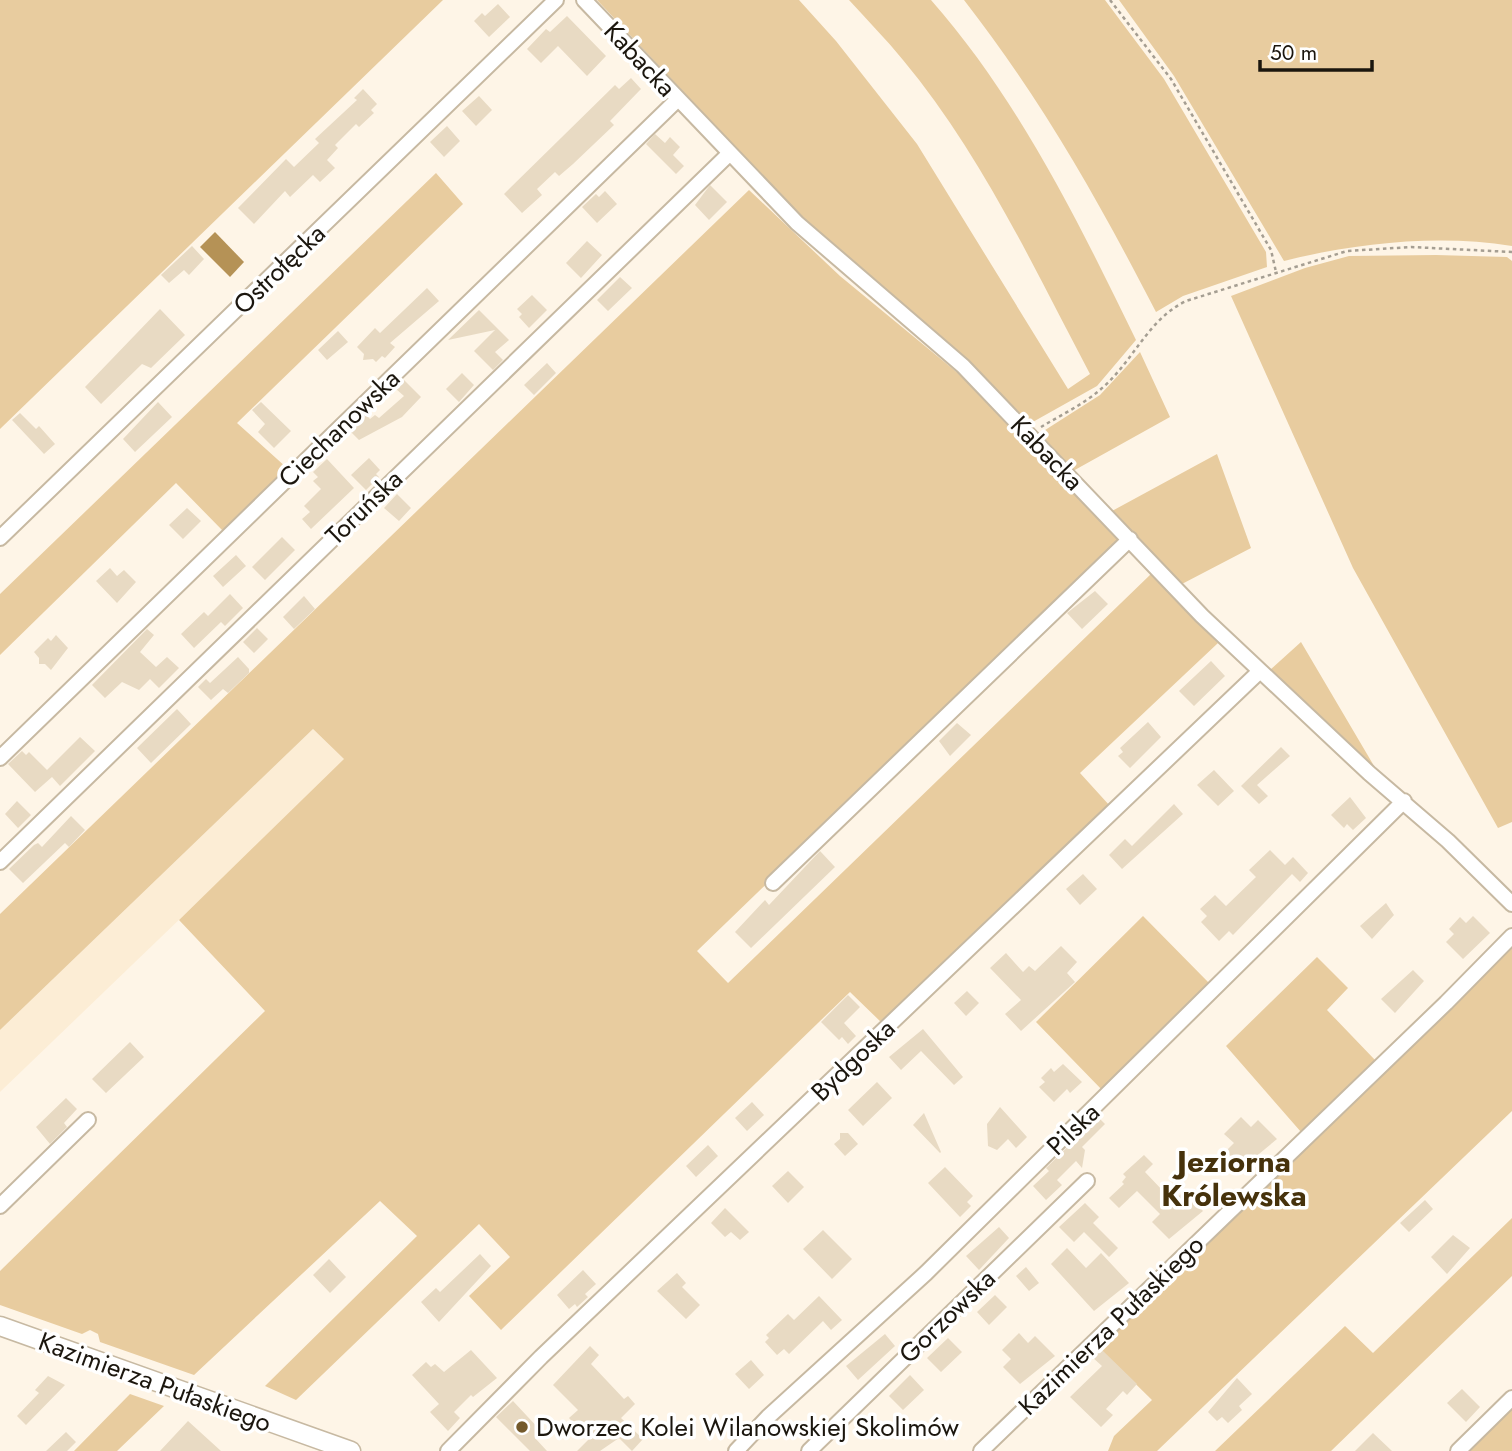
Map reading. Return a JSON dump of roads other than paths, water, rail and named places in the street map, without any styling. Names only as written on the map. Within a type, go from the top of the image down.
[{"type":"main road","name":"Kazimierza Pułaskiego","points":[[0,1326],[351,1451]]},
{"type":"street","name":"Ostrołęcka","points":[[0,538],[556,0]]},
{"type":"street","name":"Kabacka","points":[[584,0],[797,223],[962,366],[1030,434],[1202,617],[1369,773],[1404,801],[1512,904]]},
{"type":"street","name":"Ciechanowska","points":[[0,758],[678,99]]},
{"type":"street","name":"Toruńska","points":[[0,862],[730,153]]},
{"type":"street","points":[[773,883],[1130,539]]},
{"type":"street","name":"Bydgoska","points":[[448,1451],[537,1360],[1260,671]]},
{"type":"street","name":"Pilska","points":[[736,1451],[768,1417],[926,1273],[1404,801]]},
{"type":"street","name":"Kazimierza Pułaskiego","points":[[981,1451],[1446,1003],[1512,936]]},
{"type":"street","points":[[0,1206],[88,1121]]},
{"type":"street","name":"Gorzowska","points":[[809,1451],[1087,1181]]},
{"type":"street","points":[[1458,1451],[1512,1398]]},
{"type":"place","name":"Dworzec Kolei Wilanowskiej Skolimów","points":[[522,1427]]},
{"type":"district","name":"Jeziorna Królewska","points":[[1234,1179]]}]
